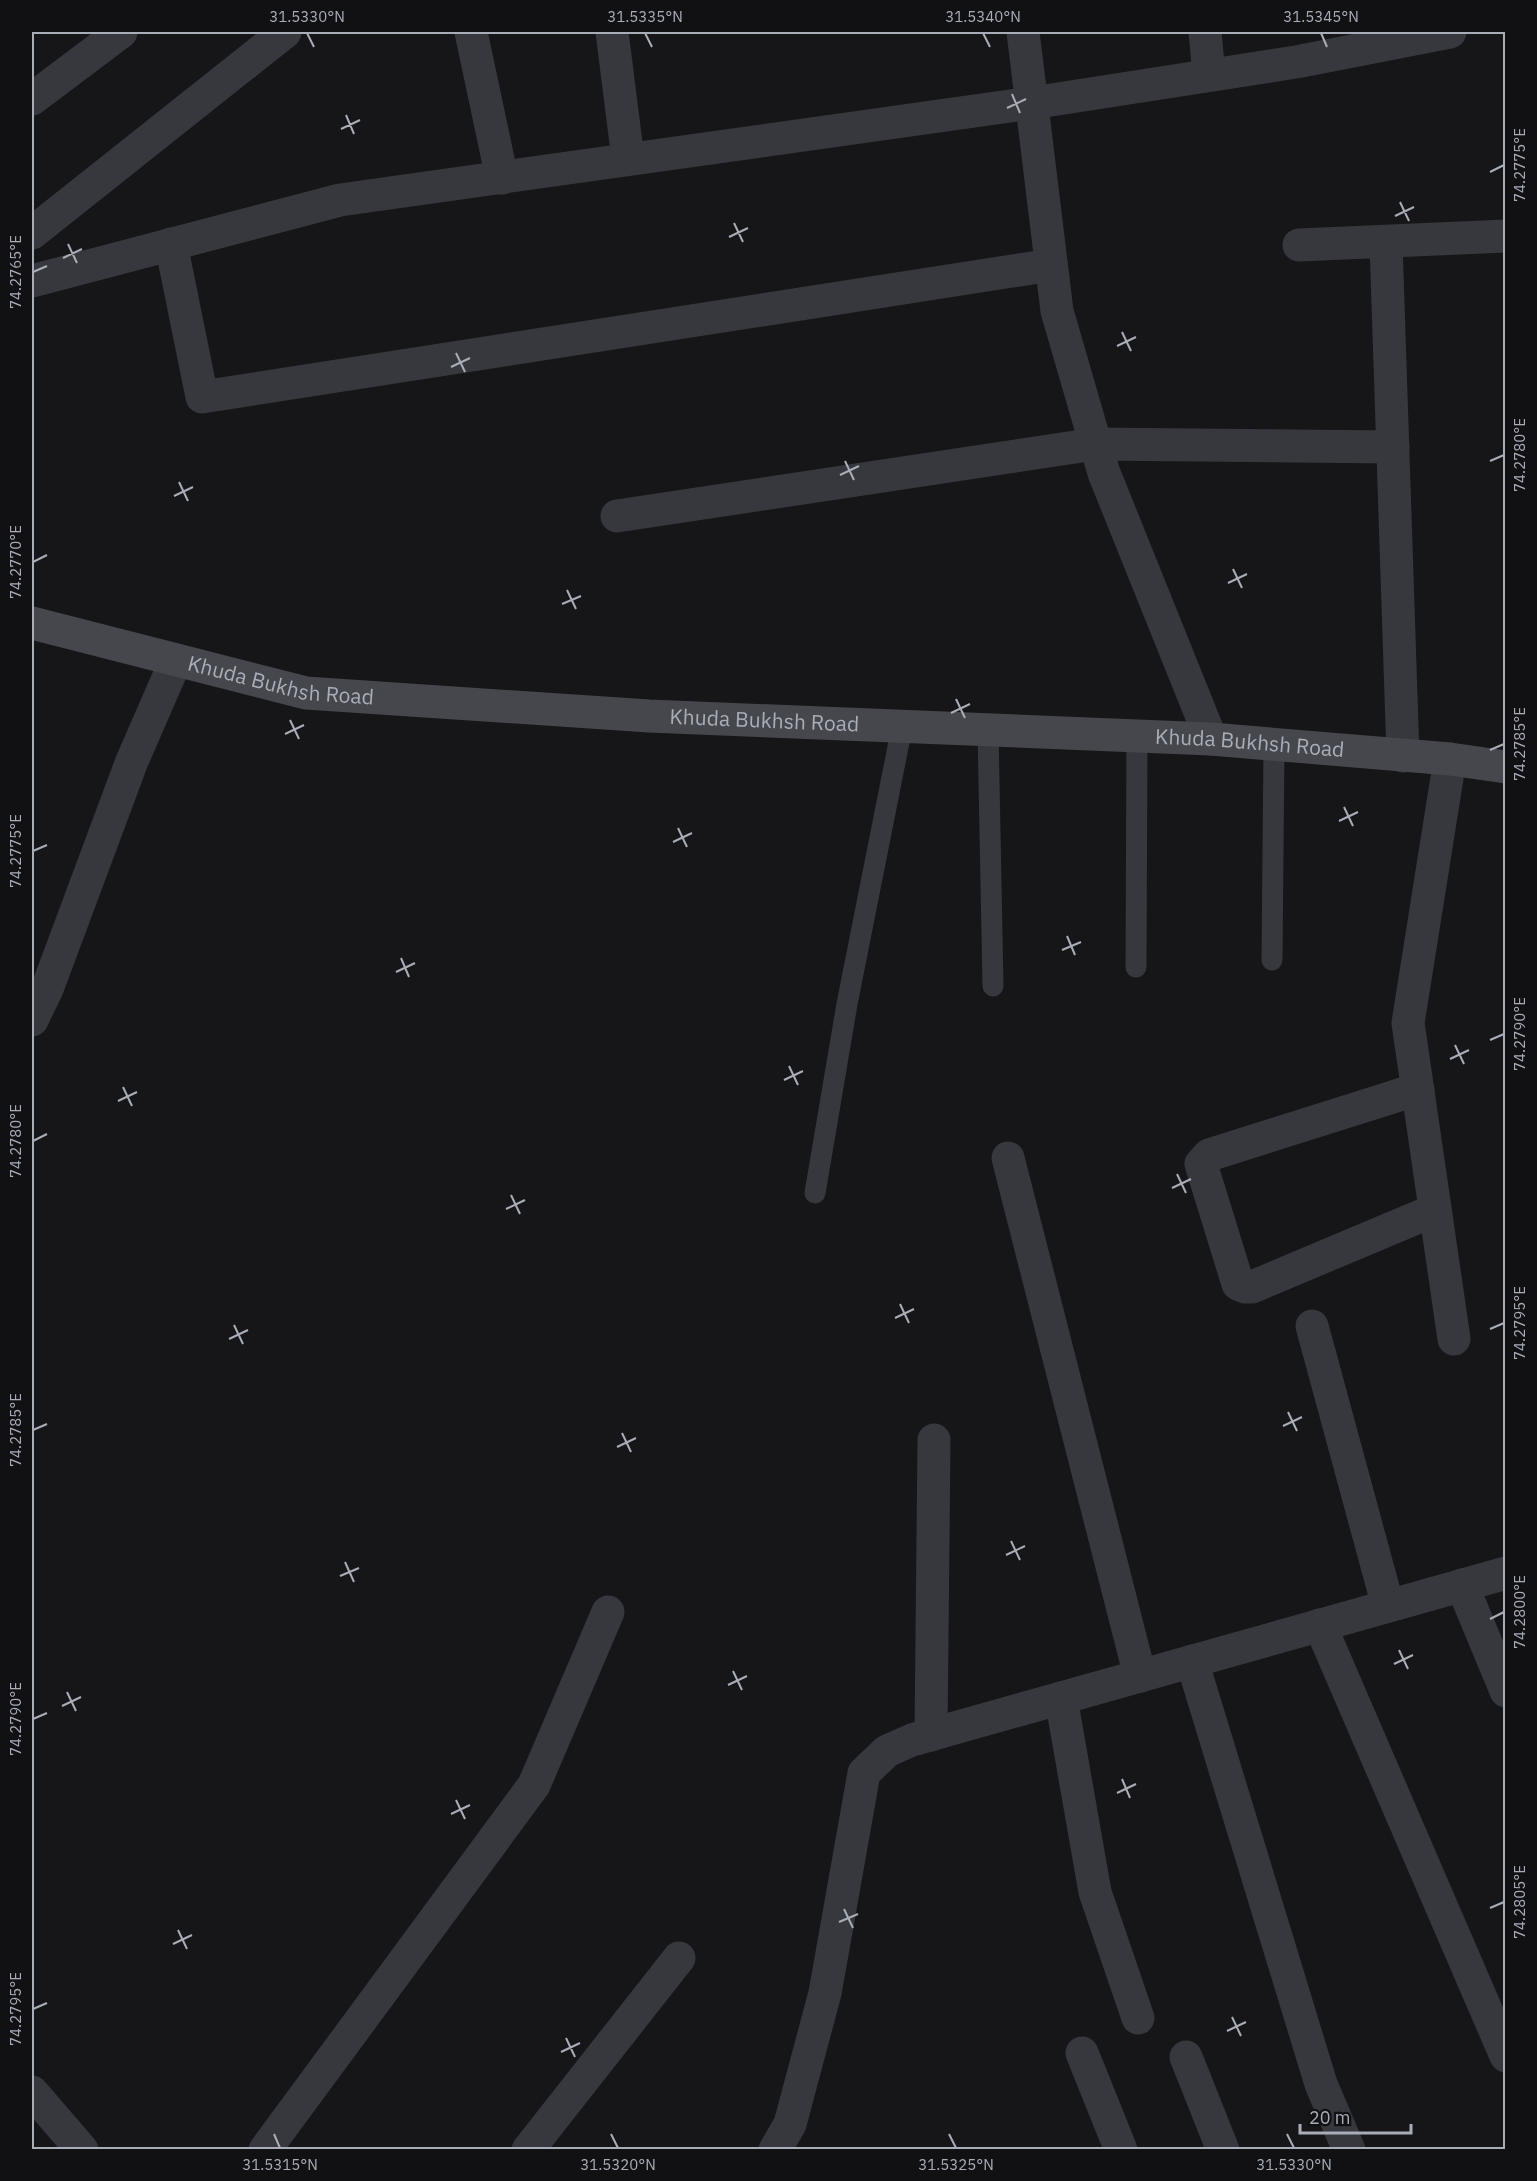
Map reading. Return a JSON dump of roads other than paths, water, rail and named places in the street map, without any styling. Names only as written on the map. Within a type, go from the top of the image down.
[{"type":"street","points":[[32,99],[121,32]]},
{"type":"street","points":[[32,233],[285,32]]},
{"type":"street","points":[[471,32],[502,178]]},
{"type":"street","points":[[612,32],[628,159]]},
{"type":"street","points":[[1023,32],[1057,311],[1104,473],[1211,739]]},
{"type":"street","points":[[1205,32],[1209,75]]},
{"type":"street","points":[[32,281],[340,200],[1032,103],[1296,62],[1450,32]]},
{"type":"street","points":[[1299,245],[1506,236]]},
{"type":"street","points":[[1386,243],[1403,756]]},
{"type":"street","points":[[171,244],[202,397],[1051,265]]},
{"type":"street","points":[[617,516],[1095,444],[1393,447]]},
{"type":"street","name":"Khuda Bukhsh Road","points":[[32,623],[306,693],[649,716],[1211,739],[1449,759],[1506,767]]},
{"type":"street","points":[[32,1020],[47,989],[132,761],[176,660]]},
{"type":"street","points":[[1449,759],[1408,1023],[1454,1339]]},
{"type":"street","points":[[1418,1089],[1209,1155],[1201,1164],[1238,1284],[1245,1287],[1252,1287],[1435,1210]]},
{"type":"street","points":[[1008,1158],[1140,1676]]},
{"type":"street","points":[[1312,1326],[1388,1606]]},
{"type":"street","points":[[931,1735],[934,1440]]},
{"type":"street","points":[[775,2150],[790,2124],[825,1993],[864,1773],[887,1751],[931,1735],[1506,1573]]},
{"type":"street","points":[[1462,1585],[1506,1691]]},
{"type":"street","points":[[265,2150],[534,1785],[608,1612]]},
{"type":"street","points":[[1320,1625],[1506,2056]]},
{"type":"street","points":[[1192,1661],[1321,2084],[1349,2150]]},
{"type":"street","points":[[1061,1698],[1095,1892],[1138,2018]]},
{"type":"street","points":[[528,2150],[679,1958]]},
{"type":"street","points":[[1083,2053],[1121,2150]]},
{"type":"street","points":[[1186,2057],[1223,2150]]},
{"type":"street","points":[[32,2092],[82,2150]]},
{"type":"lane","points":[[815,1193],[847,1004],[902,727]]},
{"type":"lane","points":[[988,730],[993,986]]},
{"type":"lane","points":[[1136,967],[1137,736]]},
{"type":"lane","points":[[1272,960],[1275,745]]}]
